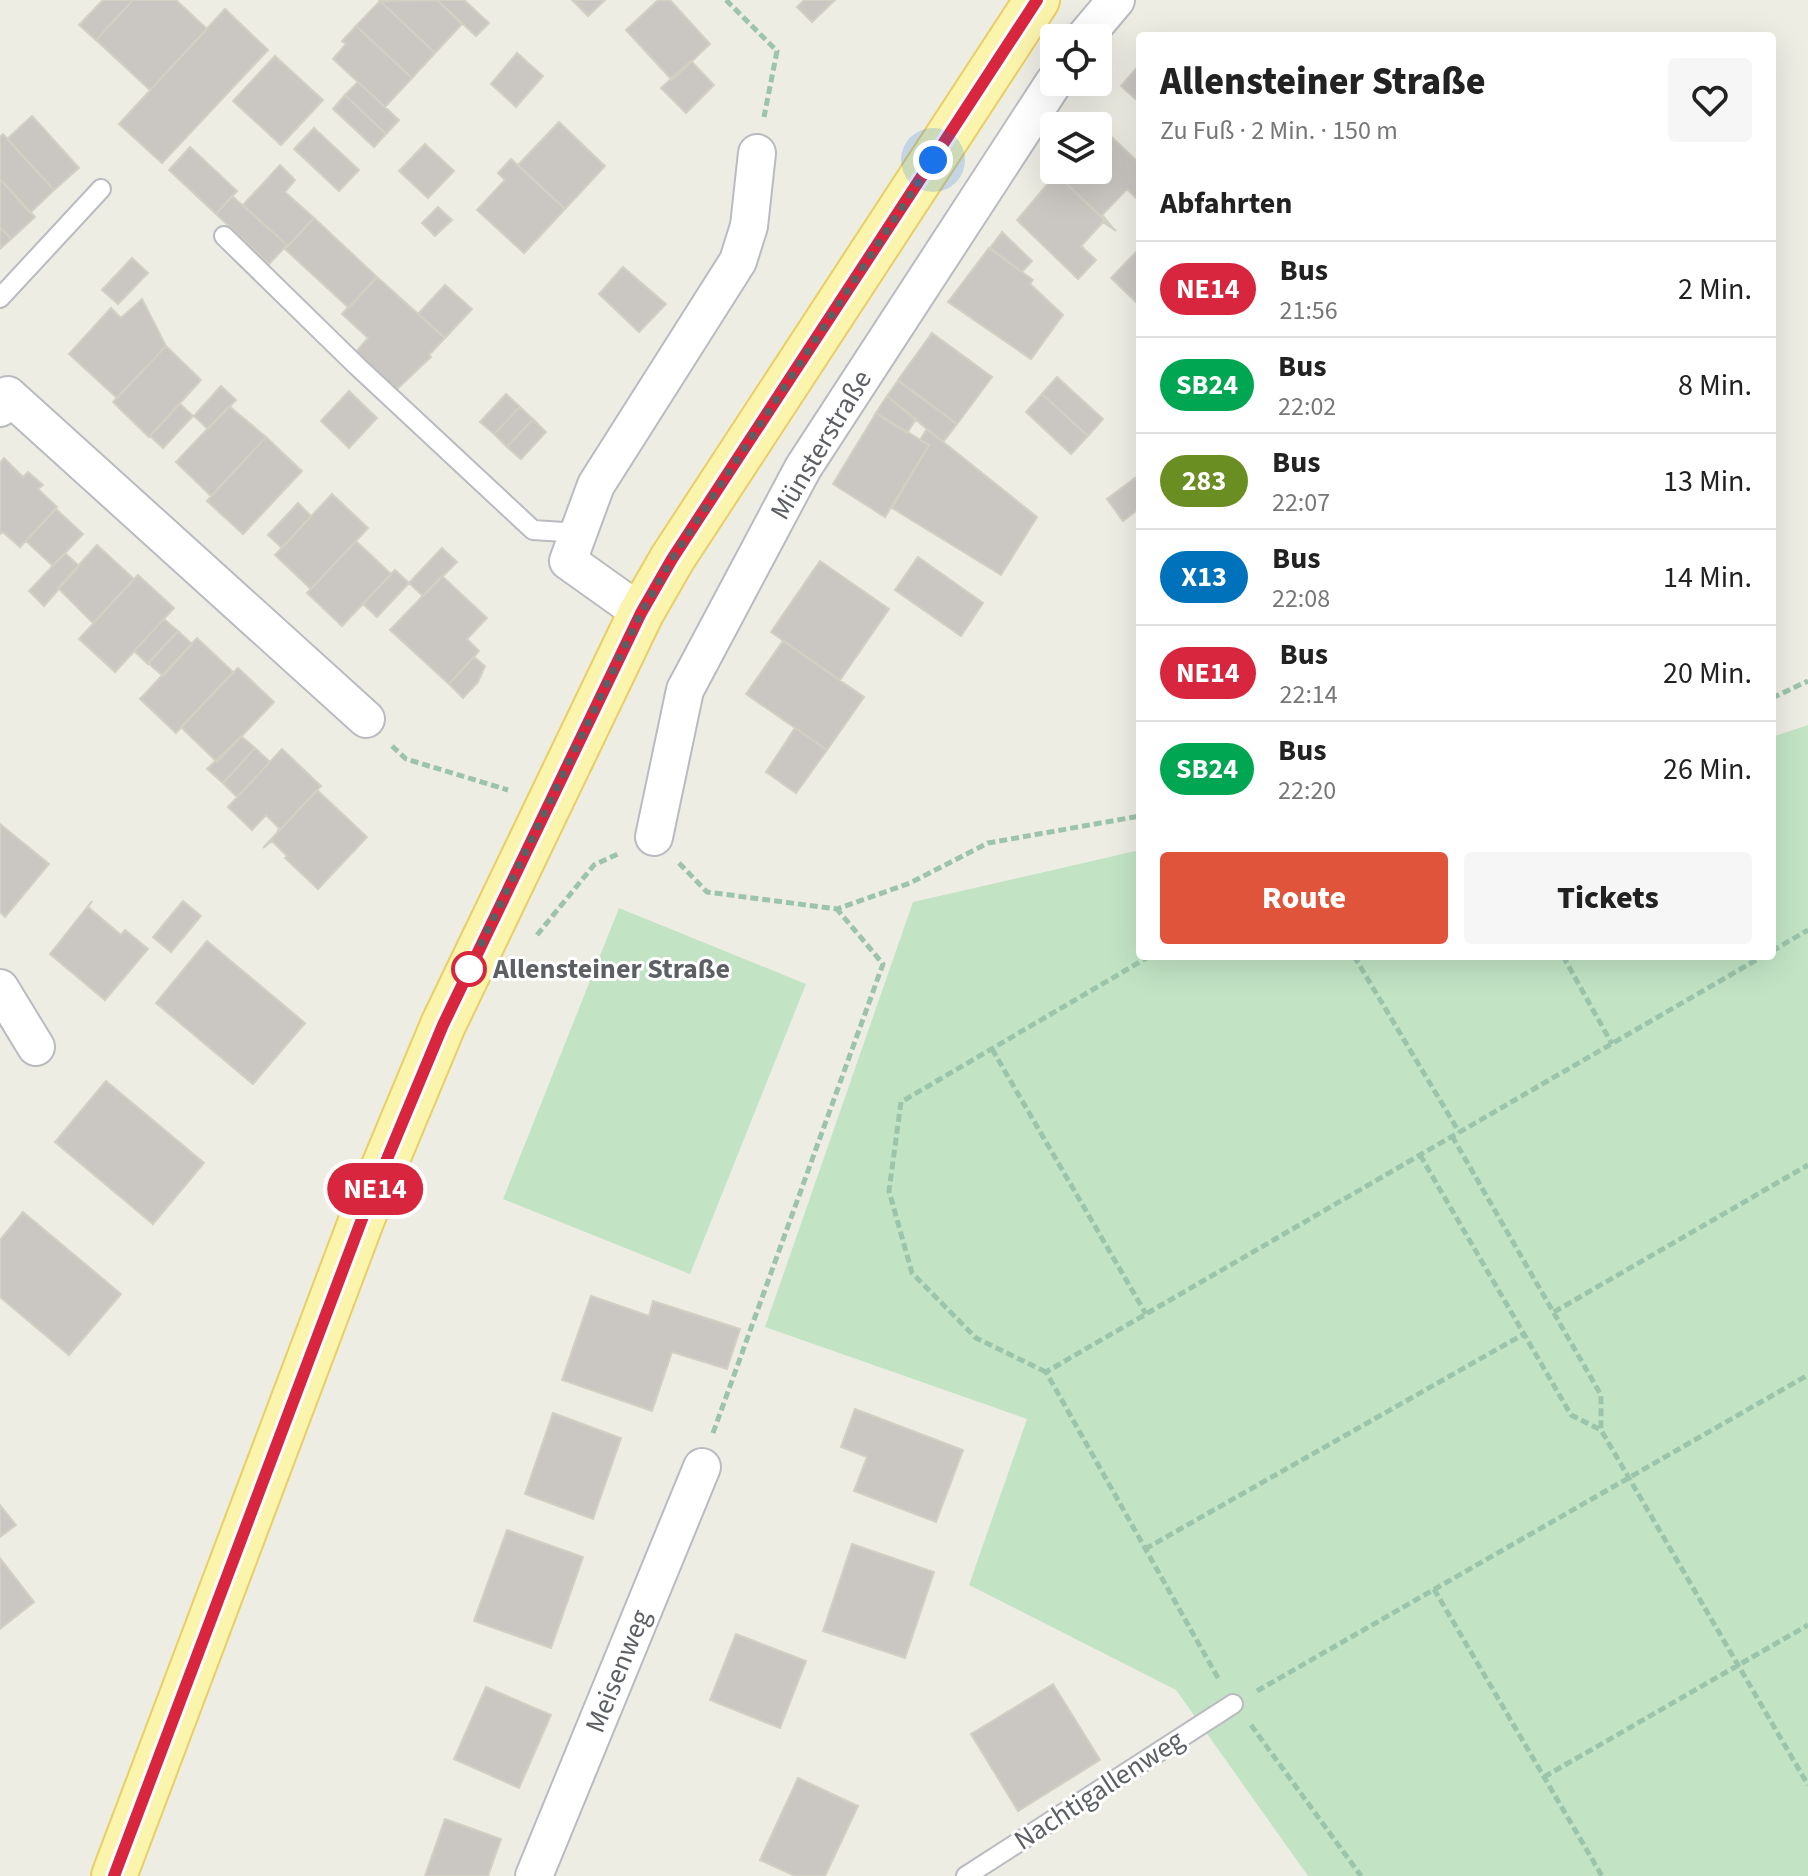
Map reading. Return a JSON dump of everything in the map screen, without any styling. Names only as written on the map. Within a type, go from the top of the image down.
[{"type":"main road","points":[[114,1876],[362,1219],[443,1025],[641,613],[680,546],[1037,0]]},
{"type":"street","points":[[1096,24],[1116,0]]},
{"type":"street","name":"Münsterstraße","points":[[654,837],[685,690],[803,468],[1045,96]]},
{"type":"street","points":[[641,613],[568,561],[596,485],[738,261],[749,226],[757,153]]},
{"type":"street","points":[[0,408],[8,395],[366,719]]},
{"type":"street","points":[[0,988],[36,1047]]},
{"type":"street","name":"Meisenweg","points":[[534,1876],[702,1467]]},
{"type":"lane","points":[[0,298],[101,189]]},
{"type":"lane","points":[[224,236],[357,366],[533,530],[579,533]]},
{"type":"lane","name":"Nachtigallenweg","points":[[966,1876],[1233,1704]]},
{"type":"path","points":[[726,0],[777,51],[757,153]]},
{"type":"path","points":[[1776,696],[1808,681]]},
{"type":"path","points":[[366,719],[406,759],[551,803]]},
{"type":"path","points":[[480,946],[524,951],[594,865],[654,837],[707,892],[837,909],[910,883],[988,843],[1136,817]]},
{"type":"path","points":[[702,1467],[883,964],[837,909]]},
{"type":"path","points":[[1776,949],[1808,930]]},
{"type":"path","points":[[1143,960],[901,1102],[889,1191],[912,1273],[976,1338],[1046,1372],[1233,1704],[1260,1734],[1361,1876]]},
{"type":"path","points":[[1356,960],[1459,1132]]},
{"type":"path","points":[[1565,960],[1612,1044]]},
{"type":"path","points":[[1046,1372],[1756,960]]},
{"type":"path","points":[[992,1049],[1146,1314]]},
{"type":"path","points":[[1452,1136],[1601,1395],[1601,1430],[1808,1785]]},
{"type":"path","points":[[1420,1155],[1571,1415],[1601,1430]]},
{"type":"path","points":[[1554,1312],[1808,1165]]},
{"type":"path","points":[[1145,1549],[1524,1334]]},
{"type":"path","points":[[1233,1704],[1808,1375]]},
{"type":"path","points":[[1434,1589],[1602,1876]]},
{"type":"path","points":[[1544,1777],[1808,1625]]},
{"type":"green space","points":[[1808,725],[1808,1876],[1308,1876],[1176,1690],[969,1585],[1027,1419],[765,1327],[913,902],[1136,851],[1136,960],[1776,960],[1776,736]]},
{"type":"green space","points":[[619,908],[806,984],[690,1274],[503,1199]]},
{"type":"building","points":[[103,0],[133,0],[96,40],[79,25]]},
{"type":"building","points":[[133,0],[176,0],[207,29],[150,90],[96,40]]},
{"type":"building","points":[[437,0],[462,24],[435,53],[380,1]]},
{"type":"building","points":[[437,0],[464,0],[489,23],[476,36]]},
{"type":"building","points":[[572,0],[605,0],[588,16]]},
{"type":"building","points":[[658,0],[670,0],[710,44],[672,80],[626,30]]},
{"type":"building","points":[[804,0],[835,0],[812,22],[797,7]]},
{"type":"building","points":[[380,1],[435,53],[412,78],[356,26]]},
{"type":"building","points":[[225,9],[268,50],[162,163],[119,124]]},
{"type":"building","points":[[356,26],[412,78],[385,107],[333,59],[346,44],[342,41]]},
{"type":"building","points":[[517,53],[543,76],[516,107],[491,84]]},
{"type":"building","points":[[275,56],[323,100],[281,145],[233,101]]},
{"type":"building","points":[[691,61],[714,85],[686,113],[661,88]]},
{"type":"building","points":[[1136,69],[1136,99],[1121,86]]},
{"type":"building","points":[[358,82],[399,120],[386,134],[345,95]]},
{"type":"building","points":[[345,95],[386,134],[374,147],[333,109]]},
{"type":"building","points":[[32,116],[79,168],[54,190],[7,139]]},
{"type":"building","points":[[559,122],[605,166],[565,209],[518,165]]},
{"type":"building","points":[[314,128],[359,170],[339,191],[294,149]]},
{"type":"building","points":[[3,134],[54,190],[30,213],[0,179],[0,137]]},
{"type":"building","points":[[1112,137],[1136,160],[1136,198],[1127,189],[1102,215],[1112,227],[1067,184],[1112,184]]},
{"type":"building","points":[[425,144],[454,171],[428,198],[399,171]]},
{"type":"building","points":[[190,147],[237,191],[216,214],[169,170]]},
{"type":"building","points":[[511,159],[565,209],[524,253],[477,210],[505,180],[498,173]]},
{"type":"building","points":[[280,165],[295,180],[285,192],[314,218],[285,249],[287,245],[243,205]]},
{"type":"building","points":[[0,179],[35,217],[11,239],[0,227]]},
{"type":"building","points":[[1048,184],[1067,184],[1116,231],[1103,222],[1081,246],[1096,260],[1078,279],[1017,220]]},
{"type":"building","points":[[232,196],[287,245],[269,264],[216,214]]},
{"type":"building","points":[[438,207],[452,220],[435,236],[422,223]]},
{"type":"building","points":[[314,218],[377,277],[349,308],[285,249]]},
{"type":"building","points":[[0,227],[11,239],[0,249]]},
{"type":"building","points":[[1002,232],[1032,261],[1022,272],[990,248]]},
{"type":"building","points":[[989,248],[1033,280],[1030,284],[1063,315],[1031,359],[948,302]]},
{"type":"building","points":[[1136,252],[1136,302],[1111,278]]},
{"type":"building","points":[[132,258],[148,273],[118,304],[102,290]]},
{"type":"building","points":[[623,267],[666,304],[639,332],[599,294]]},
{"type":"building","points":[[377,277],[445,338],[429,355],[431,357],[396,390],[356,352],[368,338],[342,314]]},
{"type":"building","points":[[445,285],[472,309],[445,338],[418,314]]},
{"type":"building","points":[[142,299],[166,346],[117,398],[69,354],[111,308],[121,318]]},
{"type":"building","points":[[932,333],[992,377],[957,424],[898,380]]},
{"type":"building","points":[[166,346],[201,380],[149,437],[113,402]]},
{"type":"building","points":[[1057,377],[1103,419],[1088,436],[1042,394]]},
{"type":"building","points":[[898,381],[957,424],[943,442],[887,396]]},
{"type":"building","points":[[221,386],[236,400],[208,429],[194,416]]},
{"type":"building","points":[[349,391],[377,418],[349,448],[321,421]]},
{"type":"building","points":[[506,394],[520,407],[494,434],[480,422]]},
{"type":"building","points":[[1042,394],[1088,436],[1071,454],[1026,412]]},
{"type":"building","points":[[887,396],[916,419],[907,433],[876,413]]},
{"type":"building","points":[[180,404],[193,416],[163,448],[150,436]]},
{"type":"building","points":[[229,406],[266,437],[211,496],[176,462]]},
{"type":"building","points":[[520,407],[533,419],[507,447],[494,434]]},
{"type":"building","points":[[876,413],[929,445],[885,517],[833,484]]},
{"type":"building","points":[[533,419],[546,432],[521,459],[507,447]]},
{"type":"building","points":[[927,429],[1037,517],[1001,575],[892,508],[929,445],[920,440]]},
{"type":"building","points":[[266,437],[302,471],[243,534],[207,501]]},
{"type":"building","points":[[4,458],[23,477],[28,472],[43,485],[38,489],[57,507],[20,547],[3,532],[0,534],[0,463]]},
{"type":"building","points":[[1135,478],[1136,511],[1123,521],[1107,499]]},
{"type":"building","points":[[332,494],[368,528],[311,589],[275,555]]},
{"type":"building","points":[[298,503],[311,516],[282,548],[268,535]]},
{"type":"building","points":[[56,509],[83,534],[53,566],[26,541]]},
{"type":"building","points":[[356,541],[391,574],[342,626],[307,593]]},
{"type":"building","points":[[97,545],[134,579],[93,623],[58,588]]},
{"type":"building","points":[[442,548],[457,562],[423,596],[409,583]]},
{"type":"building","points":[[65,553],[79,566],[44,606],[29,591]]},
{"type":"building","points":[[918,557],[983,603],[961,636],[895,590]]},
{"type":"building","points":[[820,561],[889,609],[840,680],[771,632]]},
{"type":"building","points":[[395,570],[409,583],[377,617],[363,604]]},
{"type":"building","points":[[138,575],[174,608],[115,672],[79,639]]},
{"type":"building","points":[[442,576],[487,618],[467,639],[479,651],[449,684],[390,630]]},
{"type":"building","points":[[164,619],[178,631],[148,664],[134,651]]},
{"type":"building","points":[[178,631],[192,644],[163,676],[148,663]]},
{"type":"building","points":[[197,638],[233,672],[176,733],[140,699]]},
{"type":"building","points":[[783,641],[864,697],[827,750],[746,694]]},
{"type":"building","points":[[474,657],[485,666],[478,682],[463,698],[449,684]]},
{"type":"building","points":[[238,668],[274,702],[217,762],[181,727]]},
{"type":"building","points":[[795,728],[827,750],[796,793],[766,772]]},
{"type":"building","points":[[241,736],[255,748],[223,783],[207,769]]},
{"type":"building","points":[[255,748],[270,762],[237,797],[223,783]]},
{"type":"building","points":[[282,749],[321,786],[277,833],[279,828],[266,815],[252,830],[228,807]]},
{"type":"building","points":[[317,790],[367,837],[318,889],[272,841],[263,848]]},
{"type":"building","points":[[0,824],[49,864],[5,917],[0,912]]},
{"type":"building","points":[[92,901],[88,907],[121,935],[125,930],[148,949],[105,1000],[50,954]]},
{"type":"building","points":[[183,901],[201,916],[171,952],[153,937]]},
{"type":"building","points":[[207,941],[305,1023],[253,1084],[156,1003]]},
{"type":"building","points":[[106,1081],[204,1163],[153,1224],[55,1142]]},
{"type":"building","points":[[23,1212],[121,1294],[69,1355],[0,1297],[0,1240]]},
{"type":"building","points":[[591,1296],[649,1316],[653,1301],[740,1329],[727,1369],[672,1352],[652,1411],[562,1380]]},
{"type":"building","points":[[855,1409],[963,1450],[936,1522],[854,1491],[867,1457],[841,1447]]},
{"type":"building","points":[[553,1413],[621,1438],[593,1519],[525,1494]]},
{"type":"building","points":[[0,1505],[16,1525],[0,1537]]},
{"type":"building","points":[[507,1530],[583,1557],[551,1648],[474,1621]]},
{"type":"building","points":[[852,1544],[934,1572],[905,1658],[823,1631]]},
{"type":"building","points":[[0,1558],[34,1602],[0,1629]]},
{"type":"building","points":[[736,1634],[806,1661],[780,1728],[710,1700]]},
{"type":"building","points":[[1053,1684],[1100,1760],[1018,1811],[971,1734]]},
{"type":"building","points":[[486,1687],[551,1715],[519,1788],[454,1759]]},
{"type":"building","points":[[798,1778],[858,1806],[825,1876],[795,1876],[760,1860]]},
{"type":"building","points":[[445,1819],[501,1839],[488,1876],[425,1876]]},
{"type":"bus line","name":"NE14","points":[[114,1876],[362,1219],[443,1025],[641,613],[672,559],[1037,0]]},
{"type":"place","name":"Allensteiner Straße","points":[[469,969]]},
{"type":"route","points":[[469,969],[641,613],[672,559],[933,160]]}]
